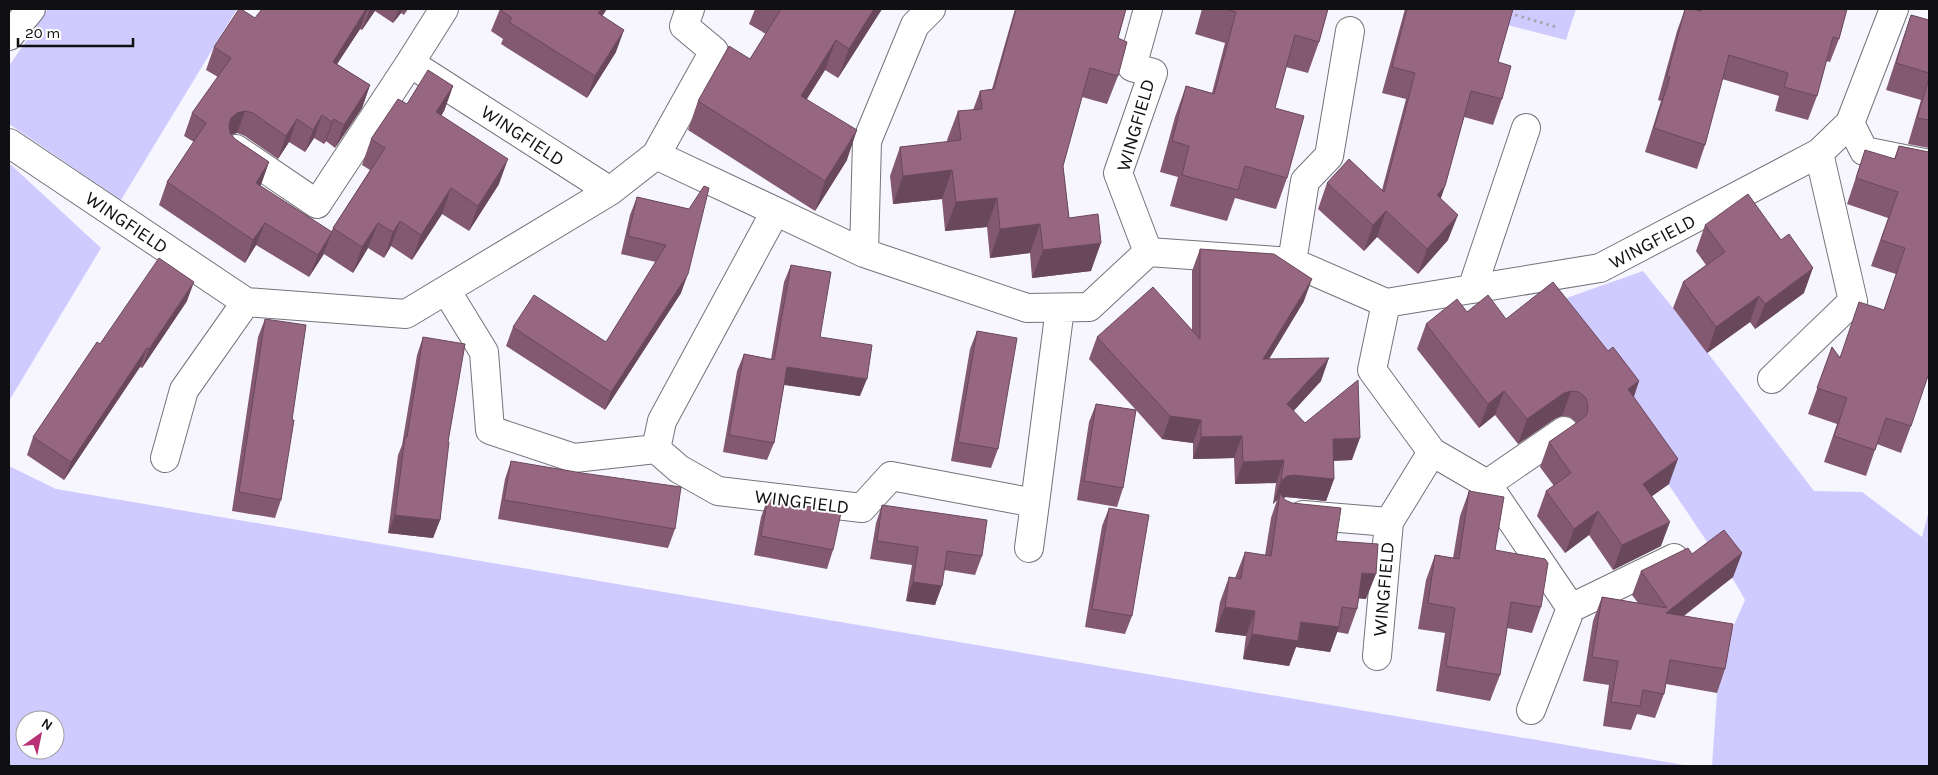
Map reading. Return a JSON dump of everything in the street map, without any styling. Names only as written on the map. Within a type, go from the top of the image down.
[{"type":"street","points":[[9,36],[31,9]]},
{"type":"street","points":[[236,149],[317,204],[444,9]]},
{"type":"street","name":"WINGFIELD","points":[[9,143],[246,302],[406,314],[610,191],[656,156],[714,50],[684,26],[690,9]]},
{"type":"street","points":[[864,253],[867,141],[915,26],[931,9]]},
{"type":"street","name":"WINGFIELD","points":[[1148,9],[1132,67],[1153,74],[1118,173],[1148,252]]},
{"type":"street","name":"WINGFIELD","points":[[1386,303],[1600,268],[1819,153],[1850,123],[1894,9]]},
{"type":"street","points":[[1292,262],[1305,181],[1329,156],[1350,31]]},
{"type":"street","name":"WINGFIELD","points":[[410,63],[610,191]]},
{"type":"street","points":[[1850,123],[1864,151],[1929,164]]},
{"type":"street","points":[[1472,289],[1526,128]]},
{"type":"street","points":[[1772,379],[1854,301],[1819,153]]},
{"type":"street","points":[[656,156],[864,253],[1028,308],[1089,308],[1148,252],[1292,262],[1386,303],[1372,370],[1432,452],[1487,484],[1571,608]]},
{"type":"street","points":[[446,290],[484,352],[490,430],[574,458],[656,449],[662,421],[775,212]]},
{"type":"street","points":[[165,458],[184,390],[246,302]]},
{"type":"street","points":[[1029,548],[1060,308]]},
{"type":"street","points":[[1487,484],[1564,431]]},
{"type":"street","name":"WINGFIELD","points":[[656,449],[679,469],[718,491],[862,508],[891,476],[1034,503]]},
{"type":"street","name":"WINGFIELD","points":[[1377,656],[1389,522],[1432,452]]},
{"type":"street","name":"WINGFIELD","points":[[1285,513],[1389,522]]},
{"type":"street","points":[[1530,710],[1571,608],[1684,552]]},
{"type":"path","points":[[1502,11],[1556,27]]},
{"type":"shaded area","points":[[48,9],[237,9],[121,200],[9,124],[9,66]]},
{"type":"shaded area","points":[[1444,9],[1576,9],[1566,40]]},
{"type":"shaded area","points":[[9,163],[101,248],[9,401]]},
{"type":"shaded area","points":[[1643,271],[1814,491],[1862,492],[1922,537],[1929,510],[1929,766],[1712,766],[1717,693],[1724,648],[1745,600],[1729,573],[1661,473],[1544,306]]},
{"type":"shaded area","points":[[9,466],[56,489],[1690,766],[9,766]]},
{"type":"building","points":[[239,9],[255,18],[262,9],[366,9],[333,62],[370,85],[344,125],[334,119],[332,122],[322,115],[313,130],[297,119],[286,136],[253,113],[245,111],[237,113],[231,118],[229,125],[230,133],[235,139],[269,162],[256,183],[332,232],[318,255],[265,223],[253,240],[167,182],[206,123],[192,113],[231,58],[214,47]]},
{"type":"building","points":[[499,9],[601,9],[598,13],[624,30],[595,76],[509,22],[512,18]]},
{"type":"building","points":[[781,9],[874,9],[849,49],[836,40],[801,96],[857,130],[825,181],[698,101],[729,46],[750,59]]},
{"type":"building","points":[[1016,9],[1126,9],[1118,38],[1127,42],[1118,76],[1090,68],[1063,166],[1069,218],[1098,214],[1101,243],[1043,250],[1040,224],[1000,229],[997,198],[956,202],[952,170],[903,176],[900,147],[961,140],[958,111],[982,109],[980,91],[994,89]]},
{"type":"building","points":[[1225,9],[1328,9],[1319,42],[1295,35],[1275,108],[1304,116],[1287,178],[1245,166],[1238,190],[1182,175],[1189,146],[1172,141],[1186,86],[1214,94],[1236,12]]},
{"type":"building","points":[[1407,9],[1513,9],[1498,62],[1511,66],[1502,99],[1471,91],[1445,186],[1437,195],[1458,215],[1427,249],[1386,211],[1373,225],[1327,183],[1349,159],[1384,192],[1415,73],[1392,67]]},
{"type":"building","points":[[1685,9],[1701,11],[1701,9],[1847,9],[1839,39],[1833,37],[1817,96],[1784,87],[1788,73],[1729,55],[1705,145],[1654,128],[1670,77],[1667,76]]},
{"type":"building","points":[[1911,15],[1929,20],[1929,73],[1896,63]]},
{"type":"building","points":[[428,70],[453,86],[436,112],[508,159],[478,206],[451,188],[421,235],[400,221],[393,232],[378,223],[362,247],[333,228],[385,148],[371,139],[398,99],[407,104]]},
{"type":"building","points":[[1929,78],[1929,120],[1917,118]]},
{"type":"building","points":[[1899,146],[1929,152],[1929,373],[1911,426],[1886,418],[1875,450],[1834,436],[1847,398],[1817,388],[1832,347],[1840,358],[1859,302],[1884,310],[1905,248],[1881,240],[1898,192],[1856,178],[1865,150],[1895,159]]},
{"type":"building","points":[[704,186],[709,188],[688,274],[611,392],[513,327],[534,295],[606,342],[666,245],[628,236],[637,197],[689,209]]},
{"type":"building","points":[[1748,194],[1781,240],[1789,234],[1813,268],[1765,304],[1759,296],[1716,327],[1683,282],[1725,252],[1705,225]]},
{"type":"building","points":[[1200,249],[1274,254],[1312,279],[1263,359],[1329,358],[1287,404],[1305,423],[1358,380],[1360,438],[1333,439],[1334,479],[1294,475],[1287,476],[1281,481],[1284,460],[1243,462],[1242,436],[1201,437],[1201,420],[1170,416],[1097,337],[1153,287],[1200,339]]},
{"type":"building","points":[[159,258],[194,282],[149,349],[147,348],[71,462],[33,437],[97,342],[100,344]]},
{"type":"building","points":[[791,265],[831,272],[820,337],[872,345],[867,379],[787,367],[774,443],[729,435],[744,354],[774,360]]},
{"type":"building","points":[[1553,282],[1608,351],[1613,347],[1639,381],[1628,389],[1678,459],[1643,484],[1670,522],[1622,545],[1598,511],[1574,529],[1546,491],[1571,473],[1549,442],[1587,414],[1586,398],[1579,392],[1571,391],[1564,393],[1527,419],[1504,391],[1488,404],[1426,324],[1457,299],[1467,312],[1488,295],[1506,319]]},
{"type":"building","points":[[265,319],[306,325],[292,420],[294,420],[281,500],[239,492]]},
{"type":"building","points":[[977,331],[1017,338],[998,449],[958,442]]},
{"type":"building","points":[[423,337],[465,344],[448,442],[440,520],[395,515],[405,437],[407,437]]},
{"type":"building","points":[[1096,404],[1136,410],[1123,488],[1084,481]]},
{"type":"building","points":[[511,461],[681,487],[675,529],[504,500]]},
{"type":"building","points":[[1469,491],[1504,497],[1495,550],[1545,559],[1548,563],[1541,607],[1511,602],[1500,675],[1446,666],[1455,608],[1428,603],[1435,555],[1459,559]]},
{"type":"building","points":[[1280,493],[1285,500],[1292,503],[1341,508],[1336,541],[1378,544],[1376,574],[1362,573],[1357,609],[1342,607],[1339,627],[1301,622],[1298,641],[1252,634],[1255,611],[1225,607],[1229,577],[1241,579],[1245,552],[1271,556]]},
{"type":"building","points":[[768,498],[841,513],[833,550],[761,536]]},
{"type":"building","points":[[882,505],[987,520],[982,556],[947,551],[942,586],[913,582],[918,547],[877,541]]},
{"type":"building","points":[[1109,508],[1149,515],[1132,616],[1092,609]]},
{"type":"building","points":[[1724,530],[1742,553],[1666,613],[1733,624],[1725,669],[1670,660],[1664,694],[1643,690],[1640,706],[1611,702],[1618,661],[1592,657],[1602,597],[1667,608],[1641,571],[1688,548],[1692,554]]}]
